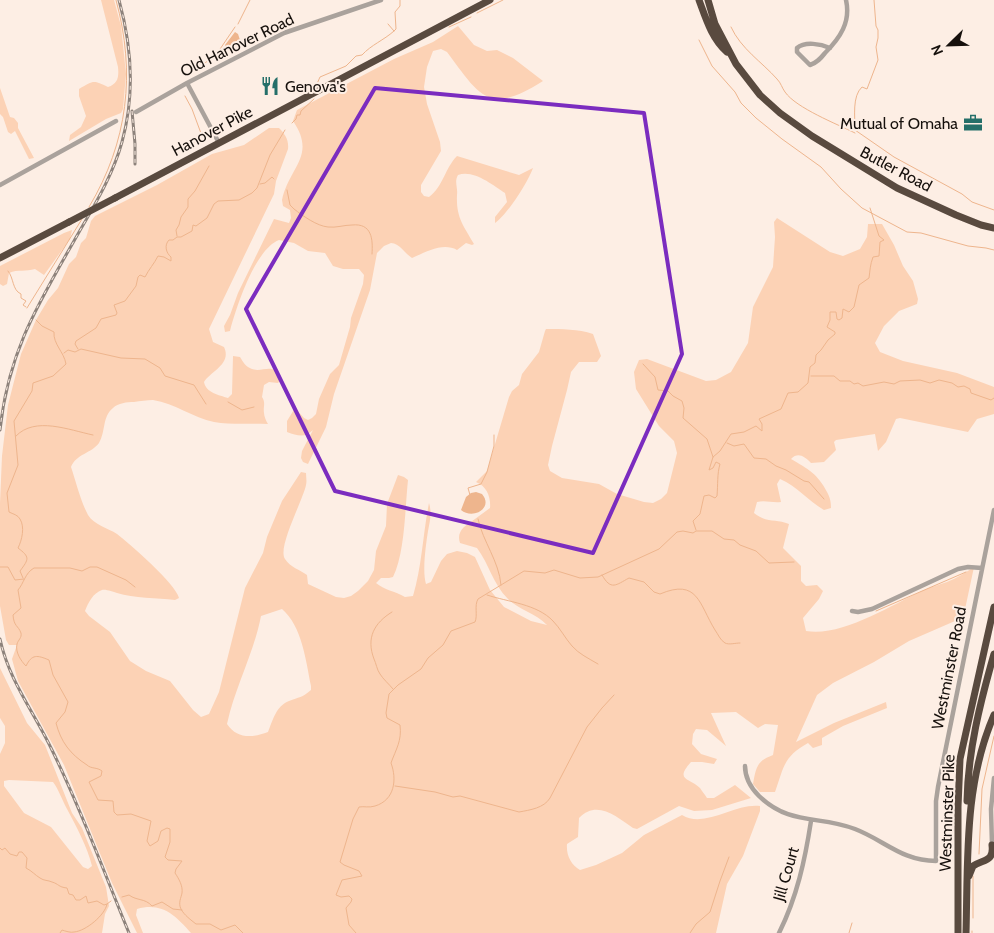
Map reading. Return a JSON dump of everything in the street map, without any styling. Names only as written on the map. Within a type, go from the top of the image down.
[{"type":"highway","name":"Hanover Pike","points":[[0,258],[490,0]]},
{"type":"highway","points":[[699,0],[718,44],[732,56]]},
{"type":"highway","name":"Butler Road","points":[[708,0],[715,24],[732,56],[744,75],[769,104],[812,136],[897,188],[956,215],[991,227],[994,232]]},
{"type":"highway","name":"Westminster Pike","points":[[958,933],[960,759],[994,607]]},
{"type":"highway","points":[[984,657],[994,620]]},
{"type":"highway","points":[[967,862],[967,779],[969,759],[994,654]]},
{"type":"highway","name":"Westminster Pike","points":[[966,933],[967,862],[972,796],[982,748],[994,715]]},
{"type":"highway","points":[[966,886],[973,866],[989,859],[992,854],[992,845]]},
{"type":"street","name":"Old Hanover Road","points":[[136,112],[187,83],[284,33],[381,0]]},
{"type":"street","points":[[830,48],[822,44],[801,45],[797,48],[797,52],[810,65],[815,63],[830,48],[840,37],[845,26],[848,11],[846,0]]},
{"type":"street","points":[[187,83],[219,143]]},
{"type":"street","points":[[0,185],[116,121]]},
{"type":"street","name":"Westminster Road","points":[[811,821],[838,823],[848,826],[910,858],[936,861],[936,801],[938,787],[994,510]]},
{"type":"street","points":[[852,611],[858,612],[872,609],[958,569],[982,568]]},
{"type":"street","points":[[745,766],[745,773],[749,784],[763,800],[781,812],[811,821]]},
{"type":"street","points":[[992,845],[991,809],[994,778]]},
{"type":"street","name":"Jill Court","points":[[779,933],[791,907],[802,872],[811,821]]},
{"type":"highlighted area","points":[[375,88],[644,113],[682,354],[593,553],[335,491],[246,309]]},
{"type":"shaded area","points":[[101,0],[114,0],[121,26],[126,74],[123,109],[121,113],[106,119],[69,141],[70,135],[81,127],[86,116],[79,96],[79,89],[94,82],[108,87],[116,82],[118,77],[118,67]]},
{"type":"shaded area","points":[[458,26],[474,45],[487,51],[497,50],[513,58],[543,81],[524,92],[497,99],[477,90],[447,52],[441,49],[433,51],[427,67],[424,87],[441,151],[421,185],[421,192],[424,196],[429,197],[434,193],[457,156],[519,175],[533,168],[517,198],[495,223],[495,217],[507,202],[505,193],[476,176],[470,174],[458,175],[456,182],[459,215],[474,244],[466,243],[457,250],[440,247],[412,258],[400,247],[391,243],[384,246],[377,253],[370,290],[334,394],[326,427],[308,464],[303,462],[301,458],[302,451],[313,430],[304,435],[287,432],[287,421],[295,408],[308,420],[316,414],[319,399],[330,374],[339,365],[364,275],[359,269],[343,269],[333,266],[325,253],[308,251],[294,243],[279,240],[262,255],[248,280],[230,331],[225,332],[224,326],[274,219],[289,223],[291,218],[290,210],[283,206],[282,200],[285,189],[302,153],[300,133],[293,121],[297,110],[394,59],[433,42]]},
{"type":"shaded area","points":[[235,32],[238,34],[241,43],[229,50],[226,49],[225,45]]},
{"type":"shaded area","points":[[0,88],[10,117],[14,118],[18,123],[18,128],[34,158],[29,159],[15,131],[11,134],[8,132],[3,117],[0,114]]},
{"type":"shaded area","points":[[269,128],[279,128],[286,137],[288,149],[276,181],[274,194],[209,329],[213,342],[224,347],[226,353],[220,367],[204,382],[210,391],[228,398],[232,394],[233,356],[240,357],[246,366],[252,369],[275,370],[281,379],[278,383],[269,382],[264,385],[262,397],[264,416],[268,424],[214,422],[169,404],[153,400],[123,403],[115,406],[107,416],[99,443],[76,459],[71,467],[88,515],[97,524],[117,534],[142,555],[170,584],[179,598],[175,600],[138,597],[102,590],[93,596],[85,611],[110,632],[130,661],[146,671],[170,681],[201,717],[209,714],[219,692],[245,588],[263,553],[267,537],[282,501],[301,472],[306,473],[306,485],[287,535],[283,553],[285,559],[290,564],[307,575],[308,584],[336,597],[344,598],[351,596],[368,581],[374,570],[376,551],[386,526],[387,504],[398,475],[408,480],[400,556],[393,577],[381,578],[376,583],[405,597],[413,596],[429,503],[430,517],[424,565],[426,584],[431,582],[441,561],[447,554],[457,551],[467,553],[475,557],[490,590],[504,607],[531,621],[547,625],[538,617],[508,599],[477,548],[460,543],[459,537],[464,527],[490,508],[488,493],[483,486],[476,482],[487,471],[509,397],[512,391],[519,385],[522,374],[539,352],[546,329],[576,330],[593,334],[601,356],[597,362],[579,362],[571,372],[552,446],[548,465],[550,471],[562,478],[599,484],[617,494],[653,503],[667,493],[677,453],[674,441],[659,426],[636,389],[634,372],[639,360],[647,359],[706,381],[716,380],[731,372],[748,343],[753,307],[773,267],[774,222],[777,218],[830,252],[843,256],[860,249],[867,237],[868,224],[882,224],[903,266],[913,281],[918,299],[917,304],[899,311],[884,326],[875,343],[880,352],[903,361],[957,373],[994,387],[994,414],[977,419],[968,432],[900,418],[896,419],[886,442],[878,451],[875,434],[836,440],[834,442],[836,450],[824,462],[811,463],[799,455],[791,459],[816,476],[829,496],[831,508],[824,510],[780,479],[777,484],[781,502],[757,502],[754,513],[764,519],[789,524],[783,548],[801,566],[801,581],[806,586],[817,585],[823,591],[819,599],[803,618],[806,631],[820,632],[850,625],[951,580],[974,567],[964,614],[955,621],[909,641],[833,683],[817,695],[796,742],[834,723],[886,702],[887,708],[843,726],[822,738],[822,745],[813,748],[808,743],[800,748],[786,763],[775,792],[760,792],[753,784],[760,762],[773,755],[778,725],[765,724],[758,728],[736,712],[711,713],[726,746],[707,730],[696,729],[693,734],[692,744],[701,754],[717,759],[714,764],[691,762],[686,768],[684,776],[700,788],[707,798],[714,798],[735,785],[751,798],[712,810],[694,811],[679,806],[637,829],[614,815],[600,810],[593,810],[579,818],[578,837],[567,844],[567,848],[568,856],[580,870],[622,853],[644,835],[682,815],[691,819],[710,818],[740,808],[760,806],[760,811],[743,856],[727,884],[716,933],[191,933],[167,912],[154,907],[146,907],[137,909],[136,915],[143,933],[137,933],[112,883],[64,765],[18,681],[12,659],[17,645],[9,645],[6,640],[0,606],[0,503],[2,456],[8,405],[21,354],[36,320],[58,288],[69,264],[76,257],[81,243],[86,238],[91,221],[95,216],[157,185],[212,154],[244,145]],"holes":[[[282,609],[289,616],[302,644],[311,690],[303,696],[281,706],[268,732],[251,736],[240,735],[227,724],[261,616]]]},
{"type":"shaded area","points":[[72,230],[70,239],[44,275],[35,269],[16,271],[9,273],[7,284],[3,286],[0,284],[0,266]]},
{"type":"shaded area","points":[[471,493],[482,494],[485,504],[484,508],[480,511],[471,514],[461,510],[466,497]]},
{"type":"shaded area","points":[[0,668],[27,723],[45,745],[72,813],[82,828],[106,887],[109,906],[105,914],[102,933],[0,933],[0,754],[5,743],[5,726],[0,718]],"holes":[[[9,780],[53,782],[85,844],[92,866],[88,869],[83,867],[51,827],[24,813],[4,786],[4,781]]]},
{"type":"waterway","points":[[89,207],[112,158],[125,106],[126,54],[116,0]]},
{"type":"waterway","points":[[238,24],[250,0]]},
{"type":"waterway","points":[[316,86],[320,77],[346,66],[356,56],[362,55],[396,29],[395,12],[400,6],[400,0]]},
{"type":"waterway","points":[[477,13],[503,0]]},
{"type":"waterway","points":[[855,129],[857,96],[862,87],[867,89],[878,60],[876,47],[878,30],[874,0]]},
{"type":"waterway","points":[[449,27],[471,17]]},
{"type":"waterway","points":[[388,24],[394,31]]},
{"type":"waterway","points":[[202,65],[216,55],[235,27]]},
{"type":"waterway","points":[[731,27],[740,42],[780,82],[790,98],[807,110],[855,133]]},
{"type":"waterway","points":[[699,40],[712,66],[735,92],[741,103],[782,139],[821,167],[862,208],[907,232],[921,233],[968,246],[994,250]]},
{"type":"waterway","points":[[185,96],[202,136],[192,145]]},
{"type":"waterway","points":[[292,123],[297,115],[300,115],[301,111],[314,99]]},
{"type":"waterway","points":[[78,349],[75,344],[76,341],[96,328],[101,319],[116,315],[114,305],[125,301],[136,286],[138,277],[140,275],[145,277],[158,256],[171,261],[171,257],[166,249],[166,244],[169,240],[181,237],[192,231],[193,225],[196,226],[207,218],[214,204],[218,201],[239,200],[257,188],[270,155],[285,130]]},
{"type":"waterway","points":[[855,130],[894,157],[962,194],[972,202],[994,210]]},
{"type":"waterway","points":[[177,236],[176,230],[181,217],[188,207],[188,199],[195,191],[209,166]]},
{"type":"waterway","points":[[260,184],[265,183],[272,177],[274,179]]},
{"type":"waterway","points":[[287,190],[290,205],[315,223],[331,227],[359,225],[367,229],[370,233],[372,254]]},
{"type":"waterway","points":[[696,530],[693,521],[700,514],[704,496],[709,495],[715,498],[717,496],[720,464],[716,462],[713,468],[709,470],[713,457],[720,451],[731,434],[744,432],[756,426],[762,431],[762,424],[759,419],[781,409],[788,393],[798,392],[808,383],[810,367],[815,363],[816,355],[835,334],[835,332],[827,327],[830,320],[830,312],[836,312],[837,319],[839,320],[842,318],[843,309],[849,312],[854,307],[859,285],[869,278],[873,257],[879,256],[880,242],[884,240],[879,236],[870,208]]},
{"type":"waterway","points":[[27,308],[82,219]]},
{"type":"waterway","points":[[8,271],[16,290],[21,294],[21,298],[26,301],[23,305],[26,307]]},
{"type":"waterway","points":[[23,578],[20,571],[27,558],[18,548],[22,537],[22,522],[9,512],[7,493],[18,465],[14,421],[32,391],[33,383],[53,376],[66,364],[55,340],[54,332],[42,326],[36,320]]},
{"type":"waterway","points":[[64,353],[68,350],[75,352],[81,349],[121,358],[145,359],[160,368],[165,376],[194,385],[206,404]]},
{"type":"waterway","points":[[643,364],[655,377],[658,390],[668,391],[682,401],[684,408],[683,418],[707,439],[713,457]]},
{"type":"waterway","points":[[811,376],[834,376],[840,381],[850,381],[863,386],[884,382],[894,384],[900,381],[920,380],[930,383],[939,380],[952,383],[958,387],[964,386],[970,389],[971,393],[991,400],[994,398]]},
{"type":"waterway","points":[[228,402],[242,410],[254,407]]},
{"type":"waterway","points":[[16,436],[24,430],[42,426],[53,426],[93,435]]},
{"type":"waterway","points":[[470,495],[468,488],[481,484],[487,472],[494,446],[494,435]]},
{"type":"waterway","points":[[727,443],[734,446],[744,444],[754,458],[766,459],[809,482],[824,499]]},
{"type":"waterway","points":[[478,519],[500,576],[501,585]]},
{"type":"waterway","points":[[356,933],[349,925],[346,908],[352,899],[349,896],[341,897],[336,895],[342,880],[362,876],[359,871],[340,862],[353,819],[359,807],[373,807],[382,803],[387,799],[393,788],[394,776],[391,763],[398,745],[400,725],[387,718],[389,694],[398,685],[421,669],[428,658],[443,645],[451,631],[475,622],[478,599],[524,571],[545,573],[554,570],[580,578],[598,577],[659,549],[677,532],[683,531],[693,533],[696,531],[712,531],[724,539],[734,540],[740,545],[756,551],[769,563],[794,562]]},
{"type":"waterway","points":[[0,567],[8,567],[15,580],[24,579]]},
{"type":"waterway","points":[[135,587],[126,580],[97,567],[90,567],[82,571],[70,568],[34,568],[18,590],[21,608],[13,615],[15,624],[21,633],[17,644],[18,653],[26,666],[30,659],[35,657],[49,660],[53,675],[68,702],[65,712],[56,723],[58,730],[67,747],[76,756],[89,766],[102,771],[101,776],[89,782],[98,800],[113,801],[114,812],[117,815],[131,814],[151,821],[147,841],[150,846],[158,841],[161,831],[167,828],[170,829],[170,842],[165,857],[168,860],[182,861],[175,873],[182,888],[180,905],[184,913],[196,924],[210,924],[221,930],[235,925],[243,933]]},
{"type":"waterway","points":[[876,611],[966,572]]},
{"type":"waterway","points":[[602,575],[611,585],[629,578],[644,582],[654,592],[660,594],[682,589],[690,592],[701,603],[722,640],[728,644],[740,643]]},
{"type":"waterway","points":[[487,595],[531,607],[546,615],[556,624],[575,649],[598,664]]},
{"type":"waterway","points":[[392,612],[376,626],[371,638],[371,644],[379,672],[393,689]]},
{"type":"waterway","points":[[395,786],[435,792],[453,797],[460,796],[519,812],[536,808],[550,798],[587,727],[614,695]]},
{"type":"waterway","points":[[979,854],[982,789],[994,736]]},
{"type":"waterway","points":[[0,848],[2,850],[5,848],[10,854],[17,856],[19,852],[22,852],[27,858],[26,868],[42,879],[67,888],[69,894],[73,895],[76,900],[86,896],[88,903],[97,901],[104,905],[107,904]]},
{"type":"waterway","points":[[690,933],[696,924],[710,912],[729,857]]},
{"type":"waterway","points":[[973,876],[973,918]]},
{"type":"waterway","points":[[122,897],[129,895],[152,906],[162,902],[173,909],[182,910]]},
{"type":"waterway","points":[[60,933],[62,930],[79,931],[89,926],[103,913],[107,904],[111,901]]},
{"type":"waterway","points":[[849,933],[852,923]]},
{"type":"railway","points":[[0,430],[10,377],[26,331],[36,309],[101,193],[113,168],[122,142],[129,107],[130,71],[127,35],[119,0]]},
{"type":"railway","points":[[132,111],[135,164]]},
{"type":"railway","points":[[0,639],[9,669],[63,772],[129,933]]},
{"type":"place","name":"Genova's","points":[[270,86]]},
{"type":"place","name":"Mutual of Omaha","points":[[973,123]]}]
